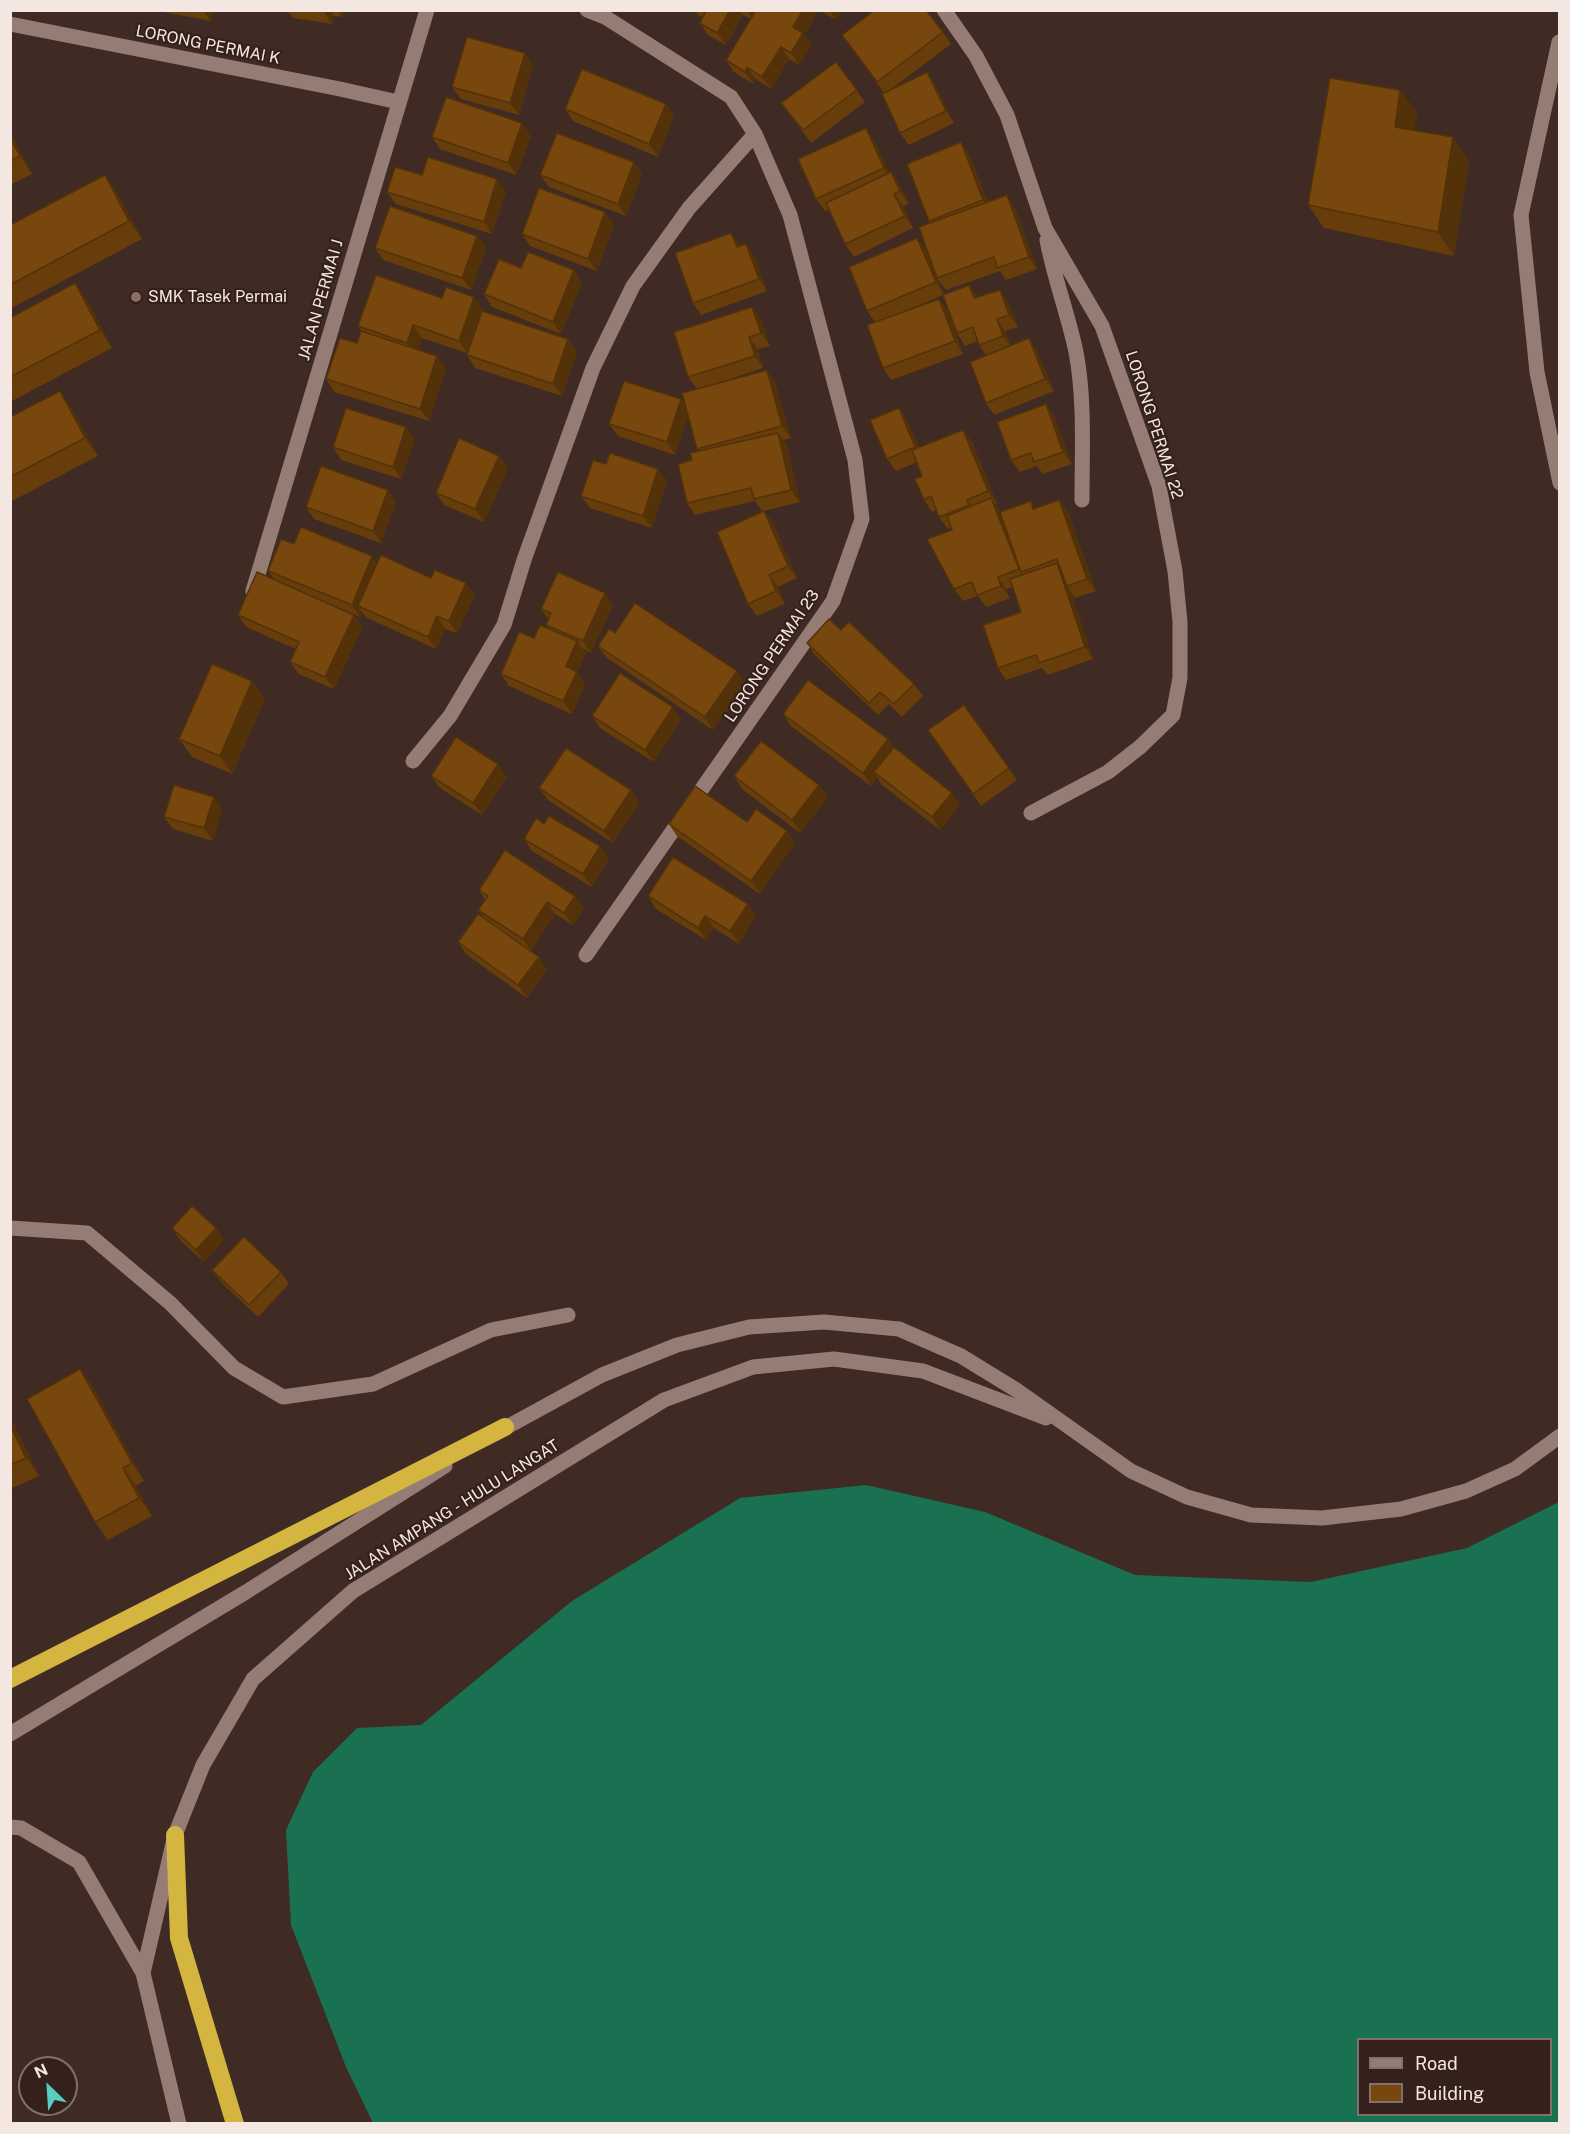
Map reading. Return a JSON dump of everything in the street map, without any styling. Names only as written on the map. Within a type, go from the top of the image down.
[{"type":"highway","points":[[10,1678],[505,1427]]},
{"type":"highway","points":[[175,1835],[179,1938],[235,2124]]},
{"type":"street","name":"JALAN PERMAI J","points":[[251,599],[426,10]]},
{"type":"street","name":"LORONG PERMAI 23","points":[[586,955],[833,601],[862,519],[855,460],[790,215],[755,134],[731,97],[605,16],[587,10]]},
{"type":"street","name":"LORONG PERMAI 22","points":[[944,10],[976,56],[1007,115],[1045,228],[1102,326],[1159,486],[1175,571],[1180,622],[1180,678],[1173,716],[1140,747],[1093,782],[1031,813]]},
{"type":"street","name":"LORONG PERMAI K","points":[[10,24],[398,102]]},
{"type":"street","points":[[1559,42],[1521,216],[1537,372],[1560,483]]},
{"type":"street","points":[[413,761],[450,716],[504,625],[524,560],[593,368],[633,286],[689,208],[755,134]]},
{"type":"street","points":[[1045,228],[1052,267],[1076,352],[1083,418],[1082,500]]},
{"type":"street","points":[[10,1228],[87,1233],[170,1303],[234,1368],[283,1397],[373,1384],[491,1330],[568,1315]]},
{"type":"street","name":"JALAN AMPANG - HULU LANGAT","points":[[10,1734],[246,1592],[505,1427],[602,1375],[677,1344],[750,1327],[824,1322],[899,1329],[961,1356],[1018,1391],[1131,1471],[1187,1497],[1251,1515],[1322,1518],[1401,1509],[1466,1491],[1515,1469],[1560,1436]]},
{"type":"street","name":"JALAN AMPANG - HULU LANGAT","points":[[178,2124],[142,1973],[175,1835],[203,1765],[253,1679],[353,1591],[664,1400],[753,1367],[834,1359],[923,1371],[1067,1426]]},
{"type":"street","points":[[10,1827],[21,1828],[79,1862],[142,1973]]},
{"type":"green space","points":[[866,1485],[985,1512],[1135,1575],[1311,1582],[1467,1548],[1559,1502],[1559,2123],[373,2123],[346,2067],[291,1925],[286,1830],[313,1772],[357,1728],[421,1725],[572,1601],[740,1498]]},
{"type":"building","points":[[704,10],[730,10],[717,33],[700,23],[706,11]]},
{"type":"building","points":[[756,10],[803,10],[793,27],[803,33],[791,53],[781,47],[762,77],[747,67],[745,72],[726,60]]},
{"type":"building","points":[[875,10],[926,10],[943,32],[877,82],[842,35]]},
{"type":"building","points":[[467,37],[525,53],[510,103],[452,87]]},
{"type":"building","points":[[836,62],[857,90],[803,130],[781,103]]},
{"type":"building","points":[[582,69],[666,104],[649,144],[565,109]]},
{"type":"building","points":[[927,72],[946,111],[900,133],[882,94]]},
{"type":"building","points":[[1330,78],[1400,90],[1395,127],[1453,137],[1438,232],[1308,205]]},
{"type":"building","points":[[446,97],[522,123],[508,163],[432,137]]},
{"type":"building","points":[[866,128],[884,168],[816,199],[798,159]]},
{"type":"building","points":[[557,133],[634,162],[618,204],[540,175]]},
{"type":"building","points":[[10,138],[20,156],[10,161]]},
{"type":"building","points":[[961,142],[983,200],[929,221],[907,164]]},
{"type":"building","points":[[428,157],[497,179],[484,222],[387,192],[395,167],[422,175]]},
{"type":"building","points":[[891,172],[900,191],[894,194],[905,216],[845,244],[826,203]]},
{"type":"building","points":[[105,175],[129,221],[10,285],[10,225]]},
{"type":"building","points":[[539,188],[605,212],[588,259],[522,234]]},
{"type":"building","points":[[1007,195],[1029,257],[997,268],[994,257],[937,278],[919,227]]},
{"type":"building","points":[[390,206],[477,236],[462,278],[375,248]]},
{"type":"building","points":[[731,233],[737,247],[746,244],[759,279],[693,303],[675,253]]},
{"type":"building","points":[[917,238],[936,282],[867,311],[849,267]]},
{"type":"building","points":[[528,252],[574,270],[553,322],[484,294],[499,259],[521,268]]},
{"type":"building","points":[[376,275],[442,298],[446,287],[474,297],[459,341],[413,325],[407,343],[358,326]]},
{"type":"building","points":[[75,283],[100,330],[10,377],[10,318]]},
{"type":"building","points":[[969,285],[974,298],[1000,290],[1009,315],[997,319],[1003,336],[979,345],[973,327],[957,333],[943,295]]},
{"type":"building","points":[[939,299],[955,341],[883,368],[867,325]]},
{"type":"building","points":[[752,307],[761,333],[749,337],[755,356],[688,377],[674,332]]},
{"type":"building","points":[[482,311],[568,339],[553,384],[467,355]]},
{"type":"building","points":[[361,331],[437,356],[420,409],[326,379],[340,338],[357,343]]},
{"type":"building","points":[[1029,338],[1045,379],[986,403],[970,362]]},
{"type":"building","points":[[767,370],[782,426],[697,449],[682,393]]},
{"type":"building","points":[[624,381],[681,399],[667,442],[609,424]]},
{"type":"building","points":[[60,391],[85,438],[10,477],[10,417]]},
{"type":"building","points":[[1046,404],[1063,452],[1034,462],[1031,453],[1011,460],[997,422]]},
{"type":"building","points":[[346,408],[406,427],[393,467],[333,447]]},
{"type":"building","points":[[899,408],[915,447],[887,459],[870,420]]},
{"type":"building","points":[[963,430],[988,491],[967,500],[969,505],[939,517],[931,496],[924,500],[915,479],[922,476],[912,450]]},
{"type":"building","points":[[778,433],[791,490],[754,499],[751,488],[687,503],[678,464],[692,460],[690,453]]},
{"type":"building","points":[[459,438],[499,456],[475,509],[436,493]]},
{"type":"building","points":[[610,453],[658,469],[643,516],[581,496],[593,460],[606,464]]},
{"type":"building","points":[[321,466],[388,490],[373,531],[306,507]]},
{"type":"building","points":[[991,498],[1019,569],[998,577],[1001,586],[977,595],[972,582],[954,589],[927,539],[952,530],[947,516]]},
{"type":"building","points":[[1059,500],[1087,579],[1067,586],[1057,559],[1021,572],[1000,512],[1031,501],[1033,509]]},
{"type":"building","points":[[764,511],[788,566],[769,575],[776,591],[748,604],[717,532]]},
{"type":"building","points":[[301,527],[372,556],[352,605],[268,571],[281,539],[294,544]]},
{"type":"building","points":[[381,555],[431,578],[435,570],[466,583],[449,621],[437,616],[428,637],[358,606]]},
{"type":"building","points":[[1057,563],[1085,647],[1039,663],[1036,655],[998,668],[983,625],[1021,612],[1010,579]]},
{"type":"building","points":[[257,572],[354,615],[325,677],[290,662],[299,642],[238,615]]},
{"type":"building","points":[[558,572],[605,593],[583,641],[546,625],[551,613],[541,609]]},
{"type":"building","points":[[635,603],[737,671],[705,717],[598,646],[609,629],[615,633]]},
{"type":"building","points":[[829,619],[841,630],[849,622],[914,684],[894,704],[880,692],[869,703],[807,643]]},
{"type":"building","points":[[540,625],[577,641],[566,666],[577,672],[563,701],[501,674],[519,632],[534,638]]},
{"type":"building","points":[[212,664],[252,681],[220,756],[179,739]]},
{"type":"building","points":[[620,673],[673,707],[645,750],[592,716]]},
{"type":"building","points":[[808,680],[888,739],[863,773],[783,714]]},
{"type":"building","points":[[964,705],[1009,768],[973,794],[928,730]]},
{"type":"building","points":[[456,737],[498,764],[473,803],[431,776]]},
{"type":"building","points":[[761,741],[819,785],[792,820],[734,776]]},
{"type":"building","points":[[894,747],[952,793],[932,817],[874,772]]},
{"type":"building","points":[[566,748],[631,790],[604,831],[539,788]]},
{"type":"building","points":[[174,785],[214,797],[204,828],[164,817]]},
{"type":"building","points":[[695,786],[747,822],[756,809],[787,831],[751,881],[669,824]]},
{"type":"building","points":[[549,816],[600,846],[583,874],[524,839],[536,818],[544,824]]},
{"type":"building","points":[[505,850],[575,896],[564,913],[547,902],[523,939],[478,910],[488,896],[479,890]]},
{"type":"building","points":[[673,857],[748,904],[730,931],[705,916],[698,928],[648,896]]},
{"type":"building","points":[[478,914],[539,957],[518,985],[458,942]]},
{"type":"building","points":[[192,1206],[216,1228],[196,1250],[172,1228]]},
{"type":"building","points":[[244,1237],[281,1272],[249,1305],[212,1270]]},
{"type":"building","points":[[80,1369],[132,1463],[123,1468],[139,1498],[95,1522],[27,1399]]},
{"type":"building","points":[[10,1425],[26,1458],[10,1465]]},
{"type":"place","name":"SMK Tasek Permai","points":[[136,297]]}]
